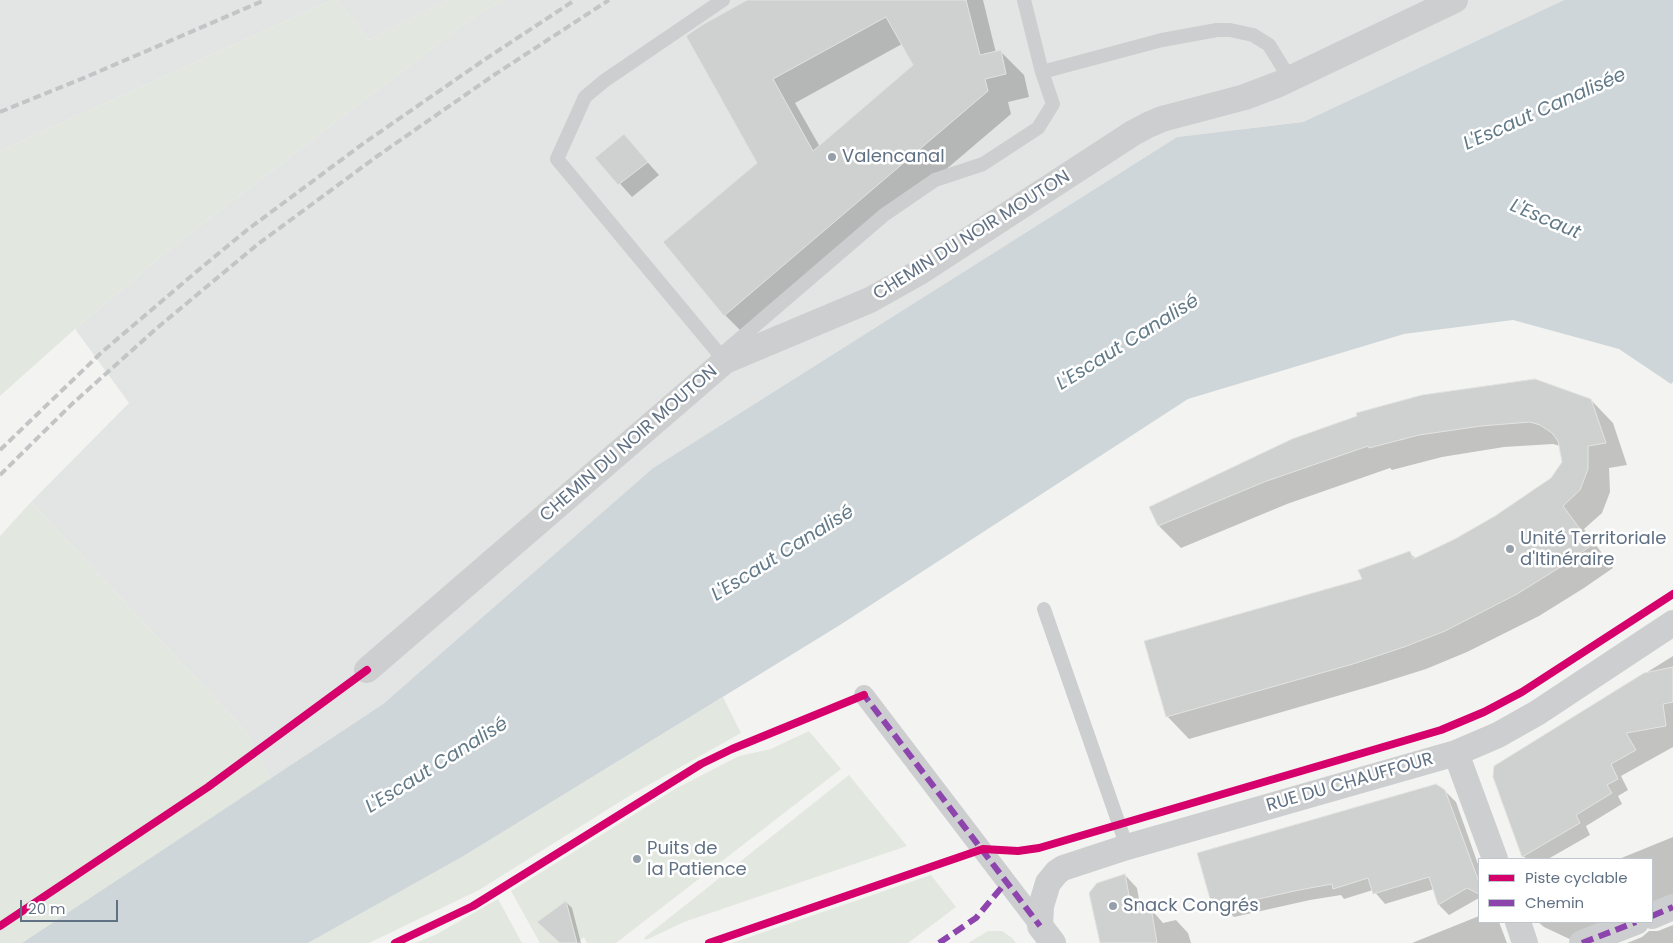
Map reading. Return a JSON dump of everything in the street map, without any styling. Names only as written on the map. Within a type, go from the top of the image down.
[{"type":"street","name":"CHEMIN DU NOIR MOUTON","points":[[367,670],[722,358],[870,300],[1148,125],[1162,119],[1262,92],[1455,0]]},
{"type":"street","name":"RUE DU CHAUFFOUR","points":[[1047,934],[1041,906],[1045,890],[1057,872],[1071,864],[1127,846],[1456,753],[1498,735],[1536,713],[1673,623]]},
{"type":"street","points":[[864,695],[1047,934]]},
{"type":"street","points":[[1456,753],[1495,858]]},
{"type":"street","points":[[1653,916],[1673,907]]},
{"type":"street","points":[[1518,923],[1525,943]]},
{"type":"street","points":[[1582,943],[1633,923]]},
{"type":"lane","points":[[723,0],[604,81],[585,97],[557,159],[722,358],[884,215],[935,180],[983,164],[1038,128],[1054,104],[1042,72],[1024,0]]},
{"type":"lane","points":[[1042,72],[1162,40],[1217,30],[1230,30],[1253,35],[1269,45],[1290,80]]},
{"type":"lane","points":[[1044,609],[1127,846]]},
{"type":"shaded area","points":[[0,0],[332,0],[0,151]]},
{"type":"shaded area","points":[[332,0],[337,0],[369,40],[449,0],[503,0],[469,20],[171,248],[75,329],[0,396],[0,151]]},
{"type":"shaded area","points":[[337,0],[449,0],[369,40]]},
{"type":"shaded area","points":[[503,0],[1564,0],[1303,122],[1177,137],[653,468],[383,704],[270,779],[248,734],[31,502],[129,403],[75,329],[171,248],[469,20]]},
{"type":"shaded area","points":[[31,502],[248,734],[270,779],[22,943],[0,943],[0,536]]},
{"type":"shaded area","points":[[723,697],[741,733],[629,796],[479,890],[369,943],[308,943],[462,857]]},
{"type":"shaded area","points":[[809,731],[841,769],[616,943],[587,943],[584,937],[577,943],[540,943],[511,891],[675,789],[739,756],[771,749]]},
{"type":"shaded area","points":[[849,775],[907,846],[684,922],[646,940],[644,938]]},
{"type":"shaded area","points":[[931,875],[956,907],[908,943],[732,943]]},
{"type":"shaded area","points":[[498,899],[522,943],[415,943],[437,934]]},
{"type":"shaded area","points":[[988,931],[1002,931],[1016,943],[968,943]]},
{"type":"water","points":[[1564,0],[1673,0],[1673,382],[1671,384],[1619,349],[1513,320],[1404,334],[1188,399],[840,625],[462,857],[308,943],[22,943],[383,704],[653,468],[1177,137],[1303,122]]},
{"type":"building","name":"Valencanal","points":[[747,0],[966,0],[980,55],[1001,50],[1006,74],[985,79],[988,91],[724,316],[663,242],[757,163],[686,36]],"holes":[[[886,17],[913,65],[813,151],[773,79]]]},
{"type":"building","points":[[624,134],[648,162],[618,185],[595,158]]},
{"type":"building","name":"Unité Territoriale d'Itinéraire","points":[[1535,379],[1591,399],[1606,443],[1588,446],[1588,469],[1580,490],[1563,506],[1592,545],[1517,594],[1445,631],[1353,664],[1166,717],[1144,641],[1362,579],[1358,570],[1410,551],[1413,559],[1455,539],[1495,516],[1551,478],[1562,462],[1558,441],[1552,433],[1540,425],[1530,422],[1481,426],[1419,435],[1369,448],[1368,446],[1264,482],[1158,526],[1149,507],[1292,439],[1357,416],[1356,413],[1422,395]]},
{"type":"building","points":[[1673,667],[1673,702],[1663,704],[1666,726],[1626,733],[1636,750],[1611,764],[1618,779],[1607,785],[1612,793],[1576,815],[1580,823],[1522,857],[1493,777],[1494,766],[1644,673]]},
{"type":"building","points":[[1436,784],[1445,790],[1478,879],[1478,894],[1467,888],[1438,905],[1429,877],[1373,894],[1368,878],[1333,889],[1332,884],[1222,907],[1221,904],[1212,906],[1197,853]]},
{"type":"building","points":[[1125,874],[1132,911],[1151,907],[1157,943],[1100,943],[1089,893],[1097,883]]},
{"type":"building","points":[[566,901],[577,943],[560,943],[537,922]]},
{"type":"railway","points":[[0,112],[265,0]]},
{"type":"railway","points":[[0,450],[102,352],[247,230],[364,143],[575,0]]},
{"type":"railway","points":[[0,475],[72,404],[157,328],[258,244],[376,157],[494,75],[609,0]]},
{"type":"marked path","points":[[860,696],[864,695],[1040,926]]},
{"type":"marked path","points":[[939,943],[976,918],[1007,881]]},
{"type":"marked path","points":[[1653,916],[1673,907]]},
{"type":"marked path","points":[[1582,943],[1633,923]]},
{"type":"cycle path","points":[[709,943],[983,849],[1018,851],[1039,848],[1441,730],[1484,712],[1522,692],[1673,594]]},
{"type":"cycle path","points":[[0,926],[208,787],[367,670]]},
{"type":"cycle path","points":[[395,943],[473,906],[701,764],[732,749],[864,695]]},
{"type":"place","name":"Valencanal","points":[[832,157]]},
{"type":"place","name":"Unité Territoriale d'Itinéraire","points":[[1510,549]]},
{"type":"place","name":"Puits de la Patience","points":[[637,859]]},
{"type":"place","name":"Snack Congrés","points":[[1113,906]]},
{"type":"water label","name":"L'Escaut Canalisée","points":[[1545,110]]},
{"type":"water label","name":"L'Escaut","points":[[1545,220]]},
{"type":"water label","name":"L'Escaut Canalisé","points":[[1128,343]]},
{"type":"water label","name":"L'Escaut Canalisé","points":[[783,554]]},
{"type":"water label","name":"L'Escaut Canalisé","points":[[437,766]]}]
